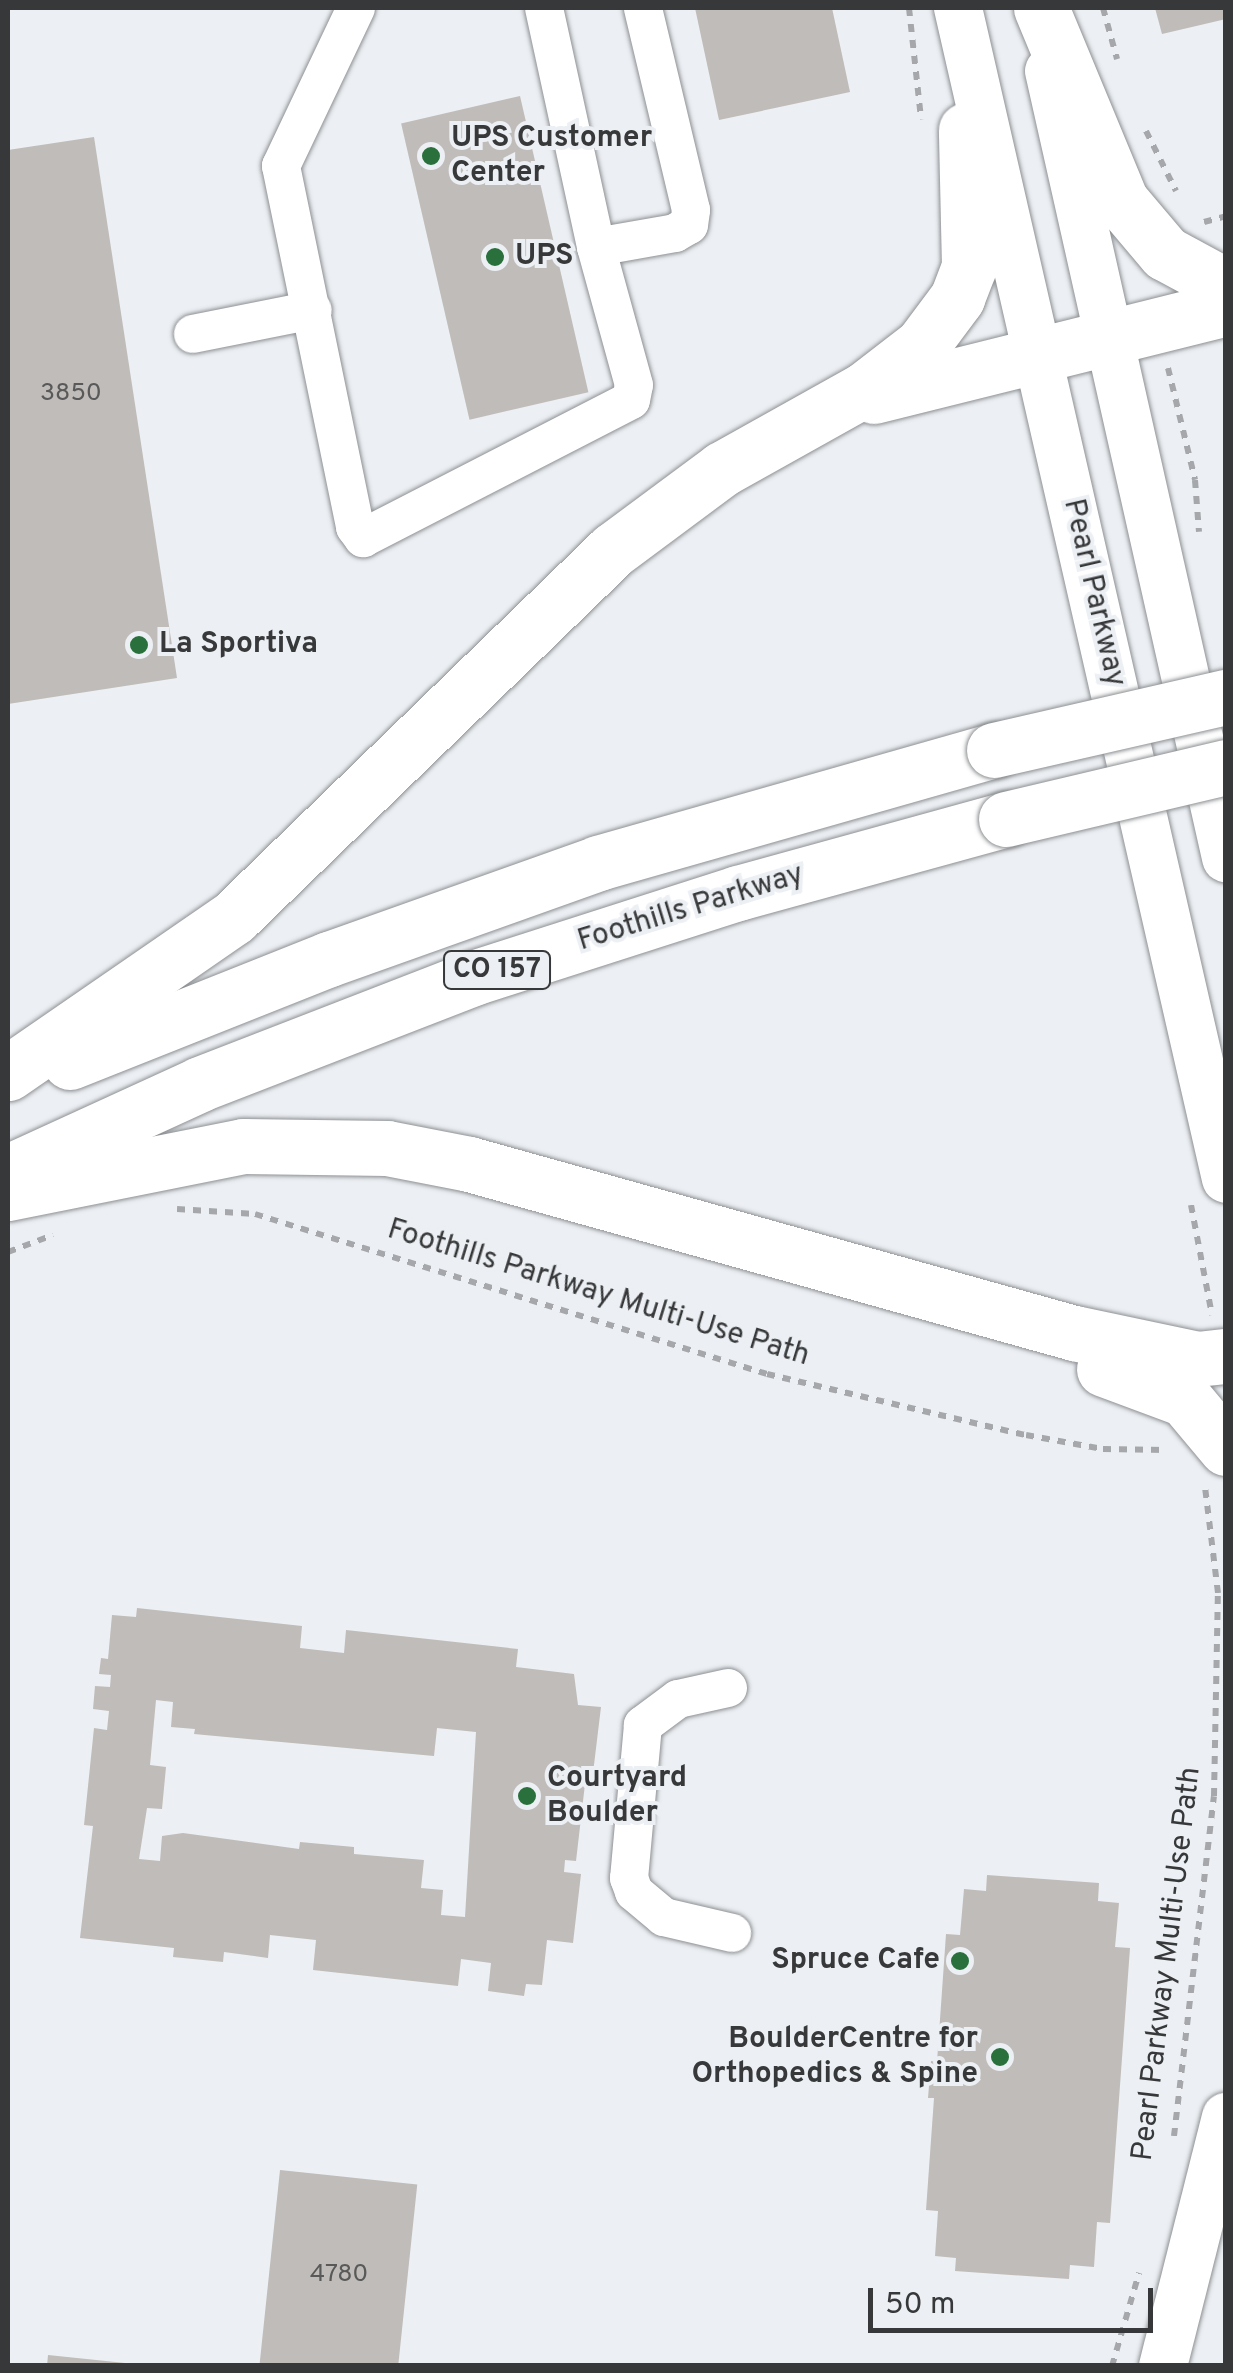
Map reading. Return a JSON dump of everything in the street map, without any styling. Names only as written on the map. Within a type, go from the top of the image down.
[{"type":"highway","points":[[1038,8],[1120,201],[1164,253],[1226,286]]},
{"type":"highway","points":[[8,1073],[234,918],[613,550],[722,469],[896,368],[922,346],[957,298],[972,241],[966,130]]},
{"type":"highway","points":[[806,422],[906,386],[1226,308]]},
{"type":"highway","name":"CO 157","points":[[8,1090],[328,959],[562,875],[994,750],[1226,697]]},
{"type":"highway","name":"Foothills Parkway","points":[[8,1173],[200,1084],[474,978],[738,892],[1006,819],[1226,768]]},
{"type":"highway","points":[[8,1193],[244,1146],[387,1148],[470,1164],[798,1259],[1138,1348],[1198,1359],[1226,1356]]},
{"type":"highway","points":[[798,1259],[871,1304],[1160,1386],[1184,1399],[1202,1460]]},
{"type":"main road","points":[[957,8],[966,130]]},
{"type":"main road","name":"Pearl Parkway","points":[[957,8],[1226,1179]]},
{"type":"main road","points":[[1038,8],[1226,858]]},
{"type":"main road","points":[[1163,2366],[1226,2117]]},
{"type":"street","points":[[356,8],[281,166],[355,528],[363,538],[631,400],[634,385],[596,247],[544,8]]},
{"type":"street","points":[[596,247],[688,225],[692,210],[643,8]]},
{"type":"street","points":[[193,334],[312,310]]},
{"type":"street","points":[[728,1688],[678,1699],[643,1725],[629,1878],[634,1892],[664,1917],[732,1934]]},
{"type":"path","points":[[1103,8],[1120,68]]},
{"type":"path","points":[[1137,112],[1185,208]]},
{"type":"path","name":"Foothills Parkway Multi-Use Path","points":[[164,1210],[255,1214],[767,1374],[1046,1438],[1202,1460]]},
{"type":"path","points":[[8,1252],[72,1227]]},
{"type":"path","name":"Pearl Parkway Multi-Use Path","points":[[1172,2152],[1214,1796],[1217,1547],[1202,1460]]},
{"type":"path","points":[[1112,2366],[1143,2258]]},
{"type":"building","points":[[695,8],[832,8],[850,92],[719,120]]},
{"type":"building","points":[[1155,8],[1226,8],[1226,19],[1162,34]]},
{"type":"building","name":"UPS","points":[[520,96],[588,392],[470,420],[401,123]]},
{"type":"building","name":"La Sportiva","points":[[94,137],[177,678],[8,704],[8,150]]},
{"type":"building","name":"Courtyard Boulder","points":[[137,1608],[302,1626],[300,1648],[344,1653],[346,1630],[518,1649],[516,1667],[574,1674],[578,1705],[601,1707],[593,1773],[576,1771],[575,1783],[585,1784],[576,1861],[565,1860],[564,1872],[581,1874],[573,1943],[547,1940],[542,1985],[526,1984],[524,1996],[488,1991],[491,1963],[461,1959],[458,1986],[313,1970],[316,1940],[270,1935],[268,1958],[224,1952],[223,1962],[173,1957],[174,1948],[80,1938],[93,1826],[84,1825],[94,1728],[107,1730],[109,1711],[93,1709],[95,1686],[110,1687],[111,1675],[99,1674],[101,1658],[108,1659],[112,1615],[136,1617]],"holes":[[[156,1700],[173,1702],[171,1727],[195,1729],[194,1734],[434,1756],[437,1728],[476,1732],[465,1917],[441,1915],[443,1890],[421,1888],[424,1860],[354,1854],[354,1847],[300,1842],[299,1849],[183,1833],[162,1836],[160,1861],[139,1859],[147,1808],[162,1809],[166,1767],[150,1765]]]},
{"type":"building","points":[[987,1875],[1099,1883],[1098,1901],[1119,1903],[1115,1947],[1130,1948],[1110,2223],[1097,2222],[1094,2267],[1070,2265],[1069,2279],[955,2271],[956,2258],[935,2256],[938,2211],[926,2210],[934,2098],[928,2098],[931,2061],[937,2062],[946,1934],[960,1935],[964,1889],[986,1891]]},
{"type":"building","points":[[280,2170],[417,2184],[398,2366],[259,2366]]},
{"type":"building","points":[[48,2355],[125,2363],[125,2366],[47,2366]]},
{"type":"place","name":"UPS Customer Center","points":[[431,156]]},
{"type":"place","name":"UPS","points":[[495,257]]},
{"type":"place","name":"La Sportiva","points":[[139,645]]},
{"type":"place","name":"Courtyard Boulder","points":[[527,1796]]},
{"type":"place","name":"Spruce Cafe","points":[[960,1961]]},
{"type":"place","name":"BoulderCentre for Orthopedics & Spine","points":[[1000,2057]]}]
